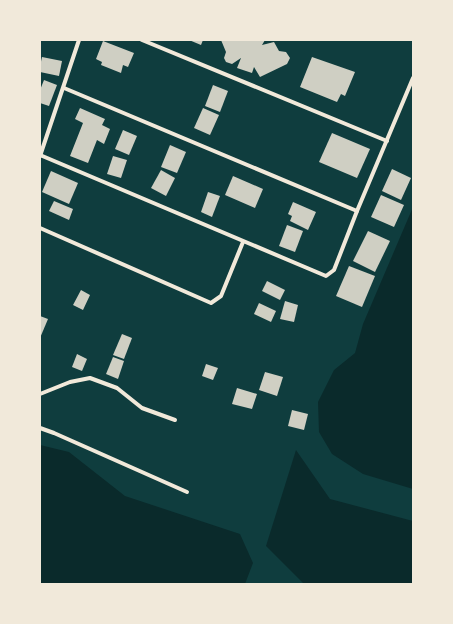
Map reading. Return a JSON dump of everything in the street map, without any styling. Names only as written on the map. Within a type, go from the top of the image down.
[{"type":"street","points":[[80,40],[40,155],[326,276],[334,270],[413,78]]},
{"type":"street","points":[[142,40],[387,141]]},
{"type":"street","points":[[64,88],[357,211]]},
{"type":"street","points":[[40,228],[211,303],[221,296],[243,242]]},
{"type":"street","points":[[40,394],[70,382],[90,378],[117,388],[142,408],[175,420]]},
{"type":"street","points":[[40,428],[187,492]]},
{"type":"water","points":[[413,207],[413,489],[363,474],[332,454],[319,432],[318,402],[334,370],[355,353],[363,324]]},
{"type":"water","points":[[40,445],[69,452],[125,496],[240,534],[253,563],[245,584],[40,584]]},
{"type":"water","points":[[296,450],[330,499],[413,521],[413,584],[304,584],[266,546]]},
{"type":"building","points":[[189,40],[203,40],[201,45]]},
{"type":"building","points":[[221,40],[265,40],[262,45],[274,42],[279,51],[286,52],[290,58],[287,64],[260,77],[254,67],[252,73],[237,68],[241,58],[232,64],[226,62],[224,58],[226,52]]},
{"type":"building","points":[[103,41],[134,53],[128,67],[123,65],[121,73],[101,65],[102,62],[96,59]]},
{"type":"building","points":[[42,57],[62,61],[59,76],[40,72]]},
{"type":"building","points":[[312,57],[355,72],[345,96],[341,94],[337,102],[300,87]]},
{"type":"building","points":[[44,80],[57,85],[49,106],[40,103],[40,90]]},
{"type":"building","points":[[213,85],[228,91],[220,112],[205,106]]},
{"type":"building","points":[[80,108],[105,119],[102,125],[110,129],[104,144],[97,140],[88,163],[70,156],[83,123],[75,119]]},
{"type":"building","points":[[203,108],[219,115],[210,135],[194,128]]},
{"type":"building","points":[[123,130],[137,136],[129,155],[115,149]]},
{"type":"building","points":[[332,133],[370,149],[357,178],[319,162]]},
{"type":"building","points":[[170,145],[186,152],[177,173],[161,167]]},
{"type":"building","points":[[113,156],[127,160],[121,178],[107,174]]},
{"type":"building","points":[[392,169],[411,178],[401,200],[382,191]]},
{"type":"building","points":[[161,170],[175,178],[166,196],[151,188]]},
{"type":"building","points":[[51,171],[78,183],[69,204],[42,192]]},
{"type":"building","points":[[233,176],[263,189],[255,208],[225,195]]},
{"type":"building","points":[[208,192],[220,196],[212,217],[201,212]]},
{"type":"building","points":[[381,195],[404,205],[394,227],[371,217]]},
{"type":"building","points":[[54,201],[73,209],[69,220],[49,211]]},
{"type":"building","points":[[293,202],[316,212],[308,230],[290,221],[292,216],[288,214]]},
{"type":"building","points":[[287,225],[303,231],[295,252],[279,246]]},
{"type":"building","points":[[368,231],[390,241],[375,272],[353,261]]},
{"type":"building","points":[[349,266],[375,276],[362,307],[336,296]]},
{"type":"building","points":[[267,281],[285,290],[280,300],[262,291]]},
{"type":"building","points":[[81,290],[90,295],[83,310],[73,305]]},
{"type":"building","points":[[285,301],[298,305],[294,322],[280,319]]},
{"type":"building","points":[[259,303],[276,311],[271,322],[254,314]]},
{"type":"building","points":[[40,316],[48,319],[40,338]]},
{"type":"building","points":[[122,334],[132,338],[124,359],[113,355]]},
{"type":"building","points":[[77,354],[87,359],[82,371],[72,367]]},
{"type":"building","points":[[113,357],[124,361],[118,379],[106,374]]},
{"type":"building","points":[[206,364],[218,368],[213,380],[202,376]]},
{"type":"building","points":[[265,372],[283,377],[277,396],[259,390]]},
{"type":"building","points":[[237,388],[257,394],[252,409],[232,404]]},
{"type":"building","points":[[292,410],[308,414],[304,430],[288,426]]}]
